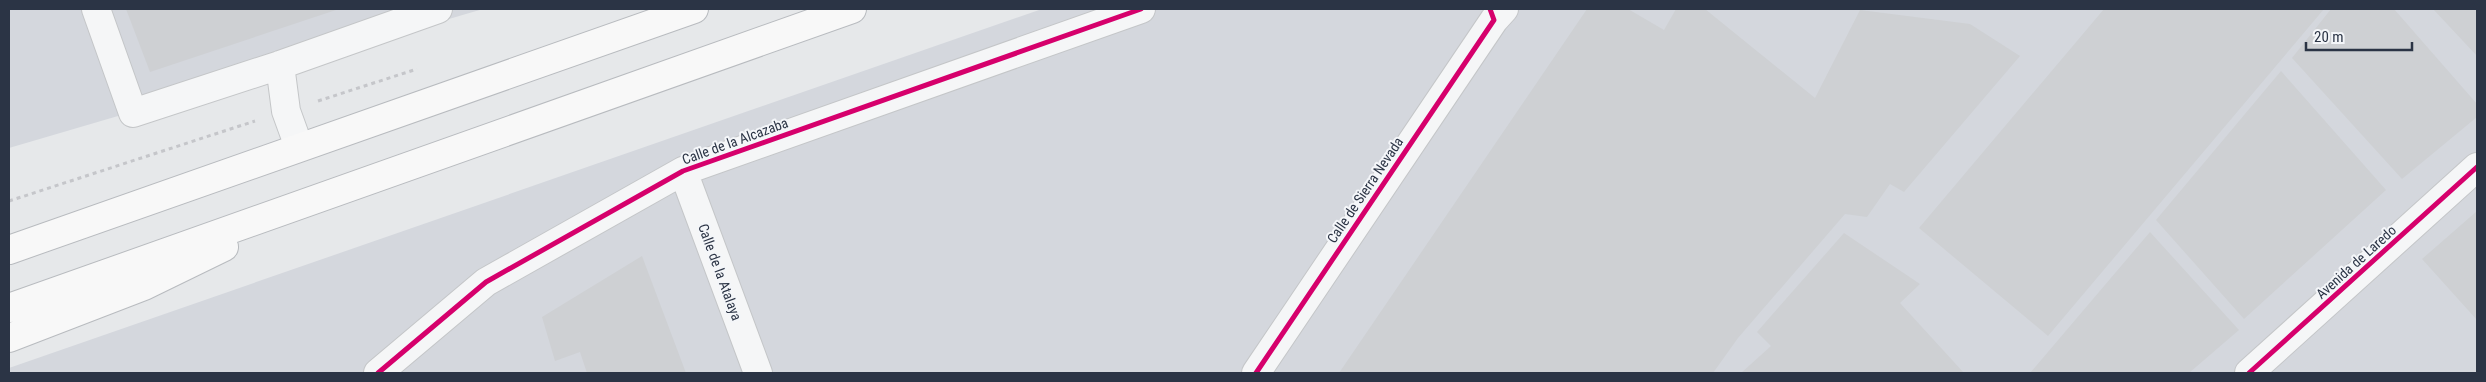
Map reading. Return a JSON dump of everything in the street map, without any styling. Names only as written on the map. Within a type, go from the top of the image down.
[{"type":"highway","points":[[9,250],[694,9]]},
{"type":"highway","points":[[9,308],[852,9]]},
{"type":"highway","points":[[9,338],[144,286],[344,189]]},
{"type":"highway","points":[[9,241],[75,226]]},
{"type":"street","points":[[96,9],[133,113],[438,9]]},
{"type":"street","name":"Calle de la Alcazaba","points":[[378,373],[486,282],[683,171],[1141,9]]},
{"type":"street","name":"Calle de Sierra Nevada","points":[[1256,373],[1496,12]]},
{"type":"street","points":[[280,64],[286,111],[299,147]]},
{"type":"street","name":"Avenida de Laredo","points":[[2249,373],[2477,167]]},
{"type":"street","name":"Calle de la Atalaya","points":[[683,171],[758,373]]},
{"type":"shaded area","points":[[9,9],[483,9],[9,148]]},
{"type":"shaded area","points":[[1042,9],[2477,9],[2477,373],[9,373],[9,368]]},
{"type":"building","points":[[126,9],[339,9],[150,72]]},
{"type":"building","points":[[1587,9],[1628,9],[1664,30],[1676,9],[1705,9],[1815,98],[1860,10],[1970,24],[2020,56],[1904,192],[1890,184],[1867,217],[1845,214],[1738,338],[1713,373],[1339,373]]},
{"type":"building","points":[[2104,9],[2324,9],[2048,336],[1919,228]]},
{"type":"building","points":[[2331,9],[2394,9],[2477,104],[2477,117],[2402,179],[2292,58]]},
{"type":"building","points":[[2433,9],[2477,9],[2477,56]]},
{"type":"building","points":[[2281,71],[2386,190],[2244,319],[2156,220]]},
{"type":"building","points":[[2477,211],[2477,320],[2422,259]]},
{"type":"building","points":[[2150,232],[2239,330],[2189,373],[2030,373]]},
{"type":"building","points":[[1844,233],[1920,284],[1900,303],[1964,373],[1741,373],[1771,346],[1757,332]]},
{"type":"building","points":[[642,256],[686,373],[587,373],[580,352],[555,361],[542,317]]},
{"type":"cycle path","points":[[378,373],[486,282],[683,171],[1141,9]]},
{"type":"cycle path","points":[[1256,373],[1494,20],[1490,9]]},
{"type":"cycle path","points":[[2249,373],[2477,167]]}]
